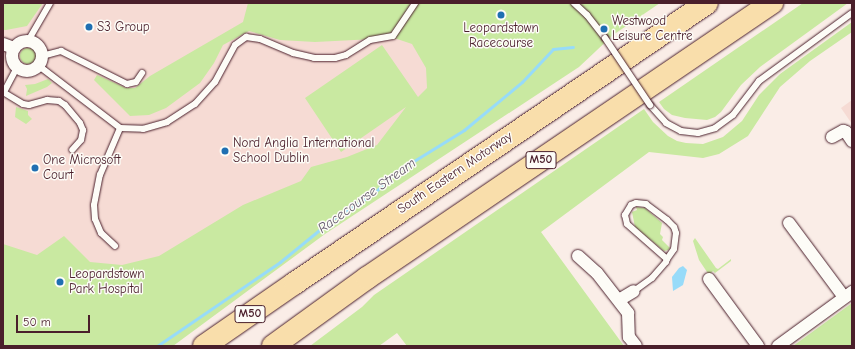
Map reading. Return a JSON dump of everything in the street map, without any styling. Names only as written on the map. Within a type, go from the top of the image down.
[{"type":"highway","name":"South Eastern Motorway","points":[[204,346],[295,282],[708,3]]},
{"type":"highway","name":"M50","points":[[273,346],[367,278],[772,3]]},
{"type":"street","points":[[28,41],[40,47],[41,61],[31,72],[21,71],[17,68],[12,58],[9,46],[28,41]]},
{"type":"street","points":[[832,137],[842,131],[846,132],[852,141]]},
{"type":"street","points":[[778,346],[848,295],[789,223]]},
{"type":"street","points":[[578,256],[597,273],[619,300],[628,314],[628,332],[636,346]]},
{"type":"street","points":[[709,279],[758,346]]},
{"type":"street","points":[[619,300],[634,291]]},
{"type":"lane","points":[[28,41],[50,3]]},
{"type":"lane","points":[[142,73],[141,78],[136,82],[127,84],[61,52],[41,61],[120,128],[135,129],[151,127],[177,116],[190,108],[210,89],[220,75],[233,47],[240,40],[246,37],[260,39],[293,53],[314,58],[335,58],[346,55],[370,40],[393,36],[415,3]]},
{"type":"lane","points":[[574,3],[605,38],[650,105],[666,123],[681,131],[698,133],[715,128],[733,115],[759,81],[852,13]]},
{"type":"lane","points":[[17,68],[3,92],[26,104],[47,100],[59,102],[65,105],[80,123],[83,130],[81,140],[72,150]]},
{"type":"lane","points":[[115,246],[101,233],[95,219],[94,205],[100,175],[120,128]]},
{"type":"lane","points":[[634,291],[652,278],[668,259],[674,249],[676,233],[674,227],[646,204],[636,203],[631,205],[625,215],[627,224],[668,259]]},
{"type":"shaded area","points":[[3,3],[436,3],[538,62],[3,346]]},
{"type":"shaded area","points":[[852,100],[852,124],[841,108]]},
{"type":"green space","points":[[3,3],[43,3],[27,26],[3,30]]},
{"type":"green space","points":[[248,3],[660,3],[613,35],[579,67],[325,234],[173,346],[3,346],[3,244],[37,255],[64,236],[90,262],[122,265],[159,256],[243,205],[301,181],[311,167],[347,157],[377,145],[406,107],[341,152],[305,98],[382,45],[418,97],[427,88],[426,68],[412,44],[394,38],[315,42],[280,40],[249,31],[223,45],[214,63],[200,83],[166,108],[149,115],[130,116],[94,80],[97,75],[126,88],[135,88],[150,76],[243,22]]},
{"type":"green space","points":[[803,3],[848,3],[760,67],[741,85],[721,112],[715,117],[707,120],[685,118],[672,115],[664,109],[659,102]]},
{"type":"green space","points":[[852,22],[852,32],[810,61],[780,87],[748,136],[719,154],[703,158],[649,152],[541,232],[624,346],[407,346],[397,333],[379,346],[310,346],[362,307],[374,295],[644,109],[653,122],[668,136],[677,141],[703,144],[723,137],[742,121],[759,95],[780,74]]},
{"type":"green space","points":[[28,48],[35,53],[36,56],[31,63],[28,64],[21,59],[20,56],[25,49]]},
{"type":"green space","points":[[48,79],[52,83],[47,87],[26,96],[27,89],[25,85],[35,84]]},
{"type":"green space","points":[[16,107],[28,111],[28,115],[32,119],[26,124],[15,117]]},
{"type":"green space","points":[[636,207],[645,208],[662,223],[660,234],[663,237],[662,240],[670,248],[668,250],[664,251],[635,227],[632,212],[637,210]]},
{"type":"green space","points":[[695,238],[716,268],[718,269],[731,259],[731,261],[715,273],[713,271],[709,275],[699,260],[693,241]]},
{"type":"green space","points":[[852,303],[852,346],[793,346]]},
{"type":"water","points":[[683,266],[687,270],[683,285],[673,291],[672,277],[679,268]]},
{"type":"waterway","name":"Racecourse Stream","points":[[157,346],[280,262],[334,218],[373,194],[396,172],[464,130],[522,82],[553,49],[573,47]]},
{"type":"place","name":"Leopardstown Racecourse","points":[[501,15]]},
{"type":"place","name":"S3 Group","points":[[89,27]]},
{"type":"place","name":"Westwood Leisure Centre","points":[[604,29]]},
{"type":"place","name":"Nord Anglia International School Dublin","points":[[225,151]]},
{"type":"place","name":"One Microsoft Court","points":[[35,168]]},
{"type":"place","name":"Leopardstown Park Hospital","points":[[60,282]]}]
